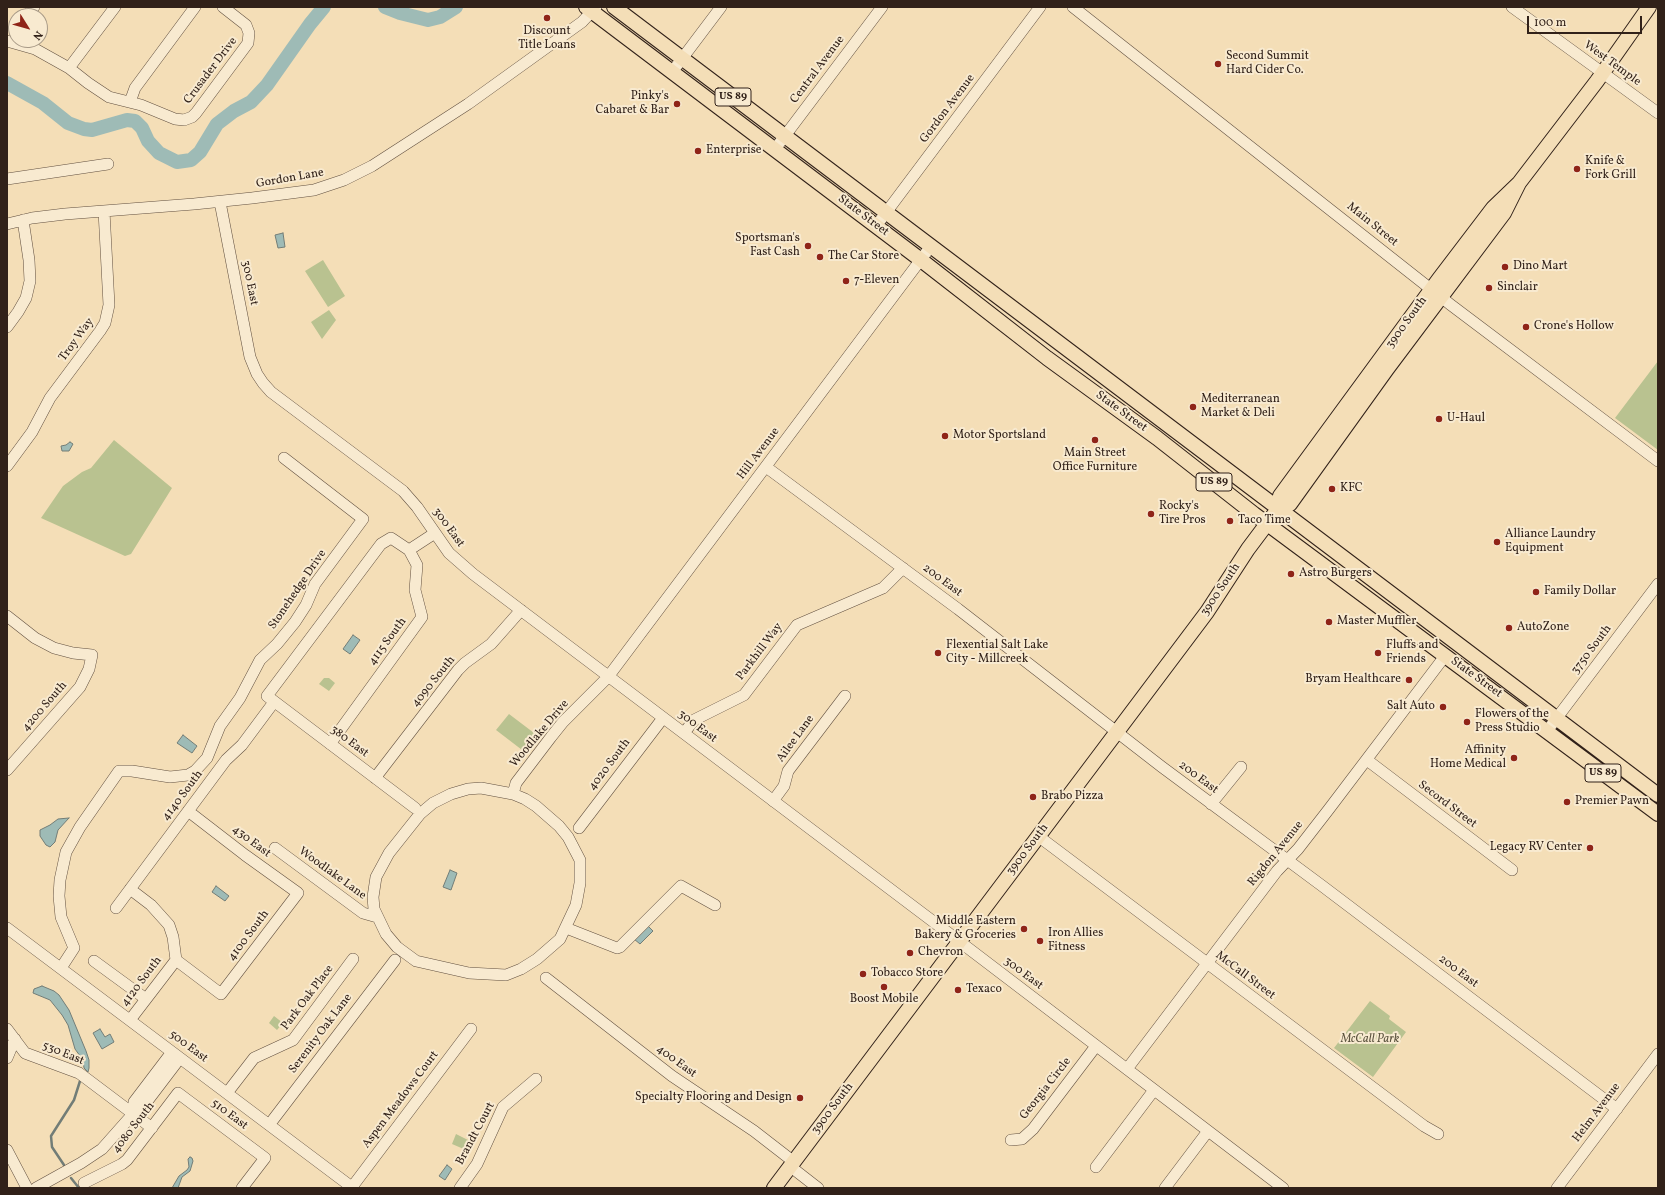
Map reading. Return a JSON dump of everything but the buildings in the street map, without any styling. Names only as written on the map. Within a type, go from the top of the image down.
[{"type":"main road","name":"State Street","points":[[614,7],[1658,795]]},
{"type":"main road","name":"3900 South","points":[[774,1188],[1207,612],[1248,549],[1278,509],[1280,496],[1436,293],[1493,208],[1519,183],[1602,73],[1649,7]]},
{"type":"main road","name":"State Street","points":[[591,9],[921,260],[1047,358],[1157,438],[1267,524],[1658,814]]},
{"type":"street","points":[[70,68],[115,7]]},
{"type":"street","points":[[130,102],[135,88],[195,7]]},
{"type":"street","name":"Crusader Drive","points":[[32,48],[70,68],[105,95],[130,102],[178,120],[184,120],[192,117],[246,46],[249,36],[247,27],[223,7]]},
{"type":"street","points":[[672,72],[721,7]]},
{"type":"street","name":"Central Avenue","points":[[775,149],[882,7]]},
{"type":"street","name":"Gordon Avenue","points":[[876,226],[1040,7]]},
{"type":"street","name":"Main Street","points":[[1073,7],[1436,293],[1658,461]]},
{"type":"street","name":"West Temple","points":[[1512,7],[1658,113]]},
{"type":"street","name":"Gordon Lane","points":[[8,220],[23,220],[48,216],[220,202],[314,190],[344,180],[358,174],[468,104],[582,22],[591,9]]},
{"type":"street","points":[[7,179],[108,164]]},
{"type":"street","name":"300 East","points":[[220,202],[250,357],[257,374],[263,383],[279,398],[403,492],[417,507],[434,533],[458,562],[1283,1188]]},
{"type":"street","name":"Troy Way","points":[[7,466],[32,432],[50,398],[100,332],[105,323],[109,306],[104,211]]},
{"type":"street","points":[[7,327],[26,298],[30,282],[29,260],[23,220]]},
{"type":"street","name":"Hill Avenue","points":[[608,677],[931,246]]},
{"type":"street","name":"Stonehedge Drive","points":[[61,968],[74,948],[61,917],[59,896],[60,880],[66,852],[80,827],[119,771],[132,771],[170,777],[188,774],[195,771],[207,758],[220,726],[240,698],[260,660],[292,627],[306,605],[315,584],[363,519],[284,458]]},
{"type":"street","name":"200 East","points":[[766,466],[903,568],[1211,804],[1617,1109]]},
{"type":"street","points":[[409,550],[434,533]]},
{"type":"street","name":"4140 South","points":[[116,908],[226,760],[242,745],[270,699],[381,544],[391,538],[409,550]]},
{"type":"street","name":"4115 South","points":[[330,744],[422,617],[415,590],[417,565],[409,550]]},
{"type":"street","name":"Parkhill Way","points":[[684,733],[698,717],[744,695],[797,625],[883,588],[903,568]]},
{"type":"street","name":"3750 South","points":[[1547,731],[1658,584]]},
{"type":"street","name":"4090 South","points":[[376,778],[458,670],[491,644],[521,610]]},
{"type":"street","name":"4200 South","points":[[7,616],[35,638],[54,648],[73,653],[92,655],[89,669],[80,687],[7,770]]},
{"type":"street","name":"Rigdon Avenue","points":[[1126,1069],[1287,860],[1298,849],[1367,760],[1445,656]]},
{"type":"street","name":"Woodlake Drive","points":[[513,794],[516,783],[550,737],[608,677]]},
{"type":"street","name":"Ailee Lane","points":[[773,801],[784,786],[788,771],[845,696]]},
{"type":"street","name":"380 East","points":[[270,699],[415,808]]},
{"type":"street","name":"4020 South","points":[[579,828],[663,718]]},
{"type":"street","name":"Secord Street","points":[[1367,760],[1512,870]]},
{"type":"street","points":[[1211,804],[1241,767]]},
{"type":"street","points":[[481,788],[513,794],[536,806],[559,826],[568,837],[580,860],[580,883],[576,905],[560,939],[537,959],[522,969],[506,975],[468,973],[416,961],[397,947],[386,934],[376,917],[374,909],[373,897],[376,877],[389,853],[420,814],[432,803],[451,794],[468,789],[481,788]]},
{"type":"street","name":"430 East","points":[[188,811],[245,855],[298,893]]},
{"type":"street","name":"McCall Street","points":[[1038,836],[1424,1126],[1438,1134]]},
{"type":"street","name":"Woodlake Lane","points":[[275,848],[363,913],[376,917]]},
{"type":"street","points":[[566,928],[617,948],[681,886],[714,905]]},
{"type":"street","points":[[130,888],[151,904],[169,925],[173,937],[176,960]]},
{"type":"street","name":"4100 South","points":[[176,960],[221,994],[298,893]]},
{"type":"street","name":"500 East","points":[[7,928],[352,1188]]},
{"type":"street","name":"Park Oak Place","points":[[227,1093],[254,1058],[293,1040],[353,959]]},
{"type":"street","name":"4120 South","points":[[130,1020],[176,960]]},
{"type":"street","name":"Serenity Oak Lane","points":[[269,1125],[395,960]]},
{"type":"street","points":[[94,961],[146,999]]},
{"type":"street","name":"400 East","points":[[546,978],[672,1076],[754,1131],[818,1188]]},
{"type":"street","name":"530 East","points":[[7,1029],[26,1053],[79,1073],[152,1128]]},
{"type":"street","name":"Aspen Meadows Court","points":[[352,1188],[471,1029]]},
{"type":"street","points":[[7,1058],[15,1039]]},
{"type":"street","name":"Georgia Circle","points":[[1011,1140],[1022,1139],[1032,1129],[1096,1046]]},
{"type":"street","name":"Helm Avenue","points":[[1557,1188],[1658,1054]]},
{"type":"street","points":[[36,1188],[81,1163],[102,1149],[133,1114],[142,1108],[176,1055]]},
{"type":"street","name":"Brandt Court","points":[[460,1188],[477,1164],[503,1107],[536,1079]]},
{"type":"street","points":[[1096,1167],[1154,1090]]},
{"type":"street","name":"4080 South","points":[[84,1183],[128,1160],[178,1093]]},
{"type":"street","name":"510 East","points":[[178,1093],[265,1158],[242,1188]]},
{"type":"street","points":[[1165,1188],[1208,1131]]},
{"type":"street","points":[[7,1150],[27,1188]]},
{"type":"green space","points":[[323,260],[345,296],[328,307],[305,271]]},
{"type":"green space","points":[[329,310],[336,320],[322,339],[311,322]]},
{"type":"green space","points":[[1658,361],[1658,450],[1615,418]]},
{"type":"green space","points":[[114,440],[172,488],[131,554],[125,556],[41,518],[63,486],[82,472],[91,468]]},
{"type":"green space","points":[[324,678],[329,678],[335,683],[329,691],[319,684]]},
{"type":"green space","points":[[509,714],[538,736],[526,753],[496,730]]},
{"type":"green space","name":"McCall Park","points":[[1370,1001],[1390,1016],[1389,1019],[1406,1032],[1373,1077],[1334,1048]]},
{"type":"green space","points":[[274,1016],[283,1023],[277,1030],[269,1023]]},
{"type":"green space","points":[[456,1134],[470,1141],[466,1150],[452,1144]]},
{"type":"water","points":[[283,233],[285,247],[278,248],[275,235]]},
{"type":"water","points":[[70,442],[73,444],[69,451],[62,451],[61,446]]},
{"type":"water","points":[[353,635],[360,640],[350,654],[343,649]]},
{"type":"water","points":[[183,735],[197,746],[192,753],[177,743]]},
{"type":"water","points":[[69,818],[58,830],[55,842],[50,847],[46,845],[40,836],[40,830],[58,819]]},
{"type":"water","points":[[450,870],[457,873],[451,890],[443,887]]},
{"type":"water","points":[[216,886],[229,896],[225,901],[212,892]]},
{"type":"water","points":[[648,926],[653,931],[640,944],[634,939]]},
{"type":"water","points":[[42,986],[59,995],[69,1010],[89,1060],[88,1072],[84,1068],[83,1060],[75,1049],[68,1025],[62,1015],[50,1000],[33,993],[34,989]]},
{"type":"water","points":[[100,1029],[105,1037],[110,1034],[114,1042],[102,1049],[93,1033]]},
{"type":"water","points":[[190,1157],[193,1161],[190,1171],[182,1177],[178,1188],[172,1188],[179,1176],[189,1167],[188,1159]]},
{"type":"water","points":[[447,1165],[452,1169],[445,1180],[439,1176]]},
{"type":"waterway","points":[[7,83],[43,103],[68,123],[84,129],[92,130],[127,120],[135,121],[142,128],[148,141],[159,153],[177,162],[191,160],[200,152],[217,124],[234,111],[251,102],[267,85],[310,24],[324,7]]},
{"type":"waterway","points":[[385,7],[400,13],[428,20],[440,17],[456,7]]},
{"type":"waterway","points":[[64,1165],[52,1147],[51,1136],[74,1100],[80,1081]]},
{"type":"waterway","points":[[71,1178],[79,1188]]},
{"type":"place","name":"Discount Title Loans","points":[[547,18]]},
{"type":"place","name":"Second Summit Hard Cider Co.","points":[[1218,64]]},
{"type":"place","name":"Pinky's Cabaret & Bar","points":[[677,104]]},
{"type":"place","name":"Enterprise","points":[[698,151]]},
{"type":"place","name":"Knife & Fork Grill","points":[[1577,169]]},
{"type":"place","name":"Sportsman's Fast Cash","points":[[808,246]]},
{"type":"place","name":"The Car Store","points":[[820,257]]},
{"type":"place","name":"Dino Mart","points":[[1505,267]]},
{"type":"place","name":"7-Eleven","points":[[846,281]]},
{"type":"place","name":"Sinclair","points":[[1489,288]]},
{"type":"place","name":"Crone's Hollow","points":[[1526,327]]},
{"type":"place","name":"Mediterranean Market & Deli","points":[[1193,407]]},
{"type":"place","name":"U-Haul","points":[[1439,419]]},
{"type":"place","name":"Motor Sportsland","points":[[945,436]]},
{"type":"place","name":"Main Street Office Furniture","points":[[1095,440]]},
{"type":"place","name":"KFC","points":[[1332,489]]},
{"type":"place","name":"Rocky's Tire Pros","points":[[1151,514]]},
{"type":"place","name":"Taco Time","points":[[1230,521]]},
{"type":"place","name":"Alliance Laundry Equipment","points":[[1497,542]]},
{"type":"place","name":"Astro Burgers","points":[[1291,574]]},
{"type":"place","name":"Family Dollar","points":[[1536,592]]},
{"type":"place","name":"Master Muffler","points":[[1329,622]]},
{"type":"place","name":"AutoZone","points":[[1509,628]]},
{"type":"place","name":"Flexential Salt Lake City - Millcreek","points":[[938,653]]},
{"type":"place","name":"Fluffs and Friends","points":[[1378,653]]},
{"type":"place","name":"Bryam Healthcare","points":[[1409,680]]},
{"type":"place","name":"Salt Auto","points":[[1443,707]]},
{"type":"place","name":"Flowers of the Press Studio","points":[[1467,722]]},
{"type":"place","name":"Affinity Home Medical","points":[[1514,758]]},
{"type":"place","name":"Brabo Pizza","points":[[1033,797]]},
{"type":"place","name":"Premier Pawn","points":[[1567,802]]},
{"type":"place","name":"Legacy RV Center","points":[[1590,848]]},
{"type":"place","name":"Middle Eastern Bakery & Groceries","points":[[1024,929]]},
{"type":"place","name":"Iron Allies Fitness","points":[[1040,941]]},
{"type":"place","name":"Chevron","points":[[910,953]]},
{"type":"place","name":"Tobacco Store","points":[[863,974]]},
{"type":"place","name":"Boost Mobile","points":[[884,987]]},
{"type":"place","name":"Texaco","points":[[958,990]]},
{"type":"place","name":"Specialty Flooring and Design","points":[[800,1098]]}]
